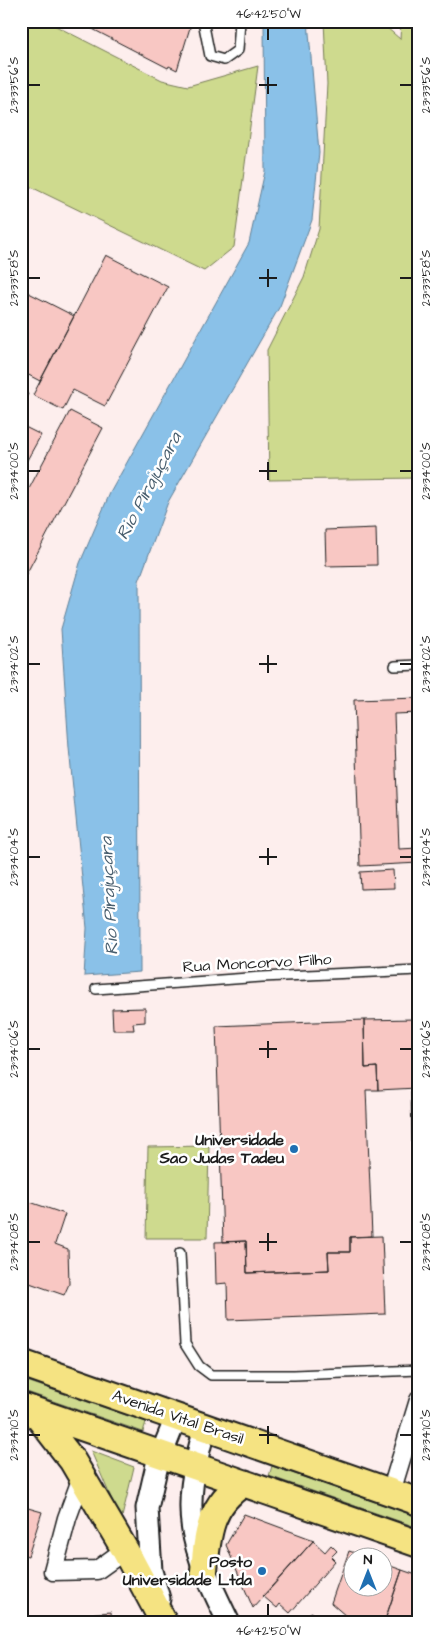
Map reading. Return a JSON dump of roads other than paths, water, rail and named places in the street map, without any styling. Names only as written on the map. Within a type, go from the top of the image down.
[{"type":"main road","name":"Avenida Vital Brasil","points":[[21,1363],[419,1502]]},
{"type":"main road","points":[[28,1408],[419,1544]]},
{"type":"main road","points":[[28,1408],[82,1476],[165,1623]]},
{"type":"main road","points":[[204,1571],[206,1540],[214,1512],[231,1490],[244,1483]]},
{"type":"street","points":[[391,1492],[419,1400]]},
{"type":"street","points":[[165,1623],[151,1571],[148,1524],[150,1492],[157,1465],[163,1455],[176,1418]]},
{"type":"street","points":[[205,1428],[194,1465],[190,1520],[195,1544],[204,1571],[229,1623]]},
{"type":"street","points":[[82,1476],[67,1518],[53,1571],[97,1570],[125,1550]]},
{"type":"lane","points":[[203,21],[210,56],[224,60],[238,50],[240,21]]},
{"type":"lane","points":[[395,666],[419,666]]},
{"type":"lane","name":"Rua Moncorvo Filho","points":[[96,989],[262,977],[419,970]]},
{"type":"lane","points":[[180,1253],[185,1344],[200,1366],[211,1375],[294,1375],[419,1370]]},
{"type":"water","name":"Rio Pirajuçara","points":[[264,21],[308,21],[319,153],[312,220],[280,306],[168,502],[139,581],[140,972],[84,976],[87,928],[69,748],[61,629],[80,563],[110,493],[249,243],[265,171]]},
{"type":"place","name":"Universidade Sao Judas Tadeu","points":[[294,1149]]},
{"type":"place","name":"Posto Universidade Ltda","points":[[262,1571]]}]
